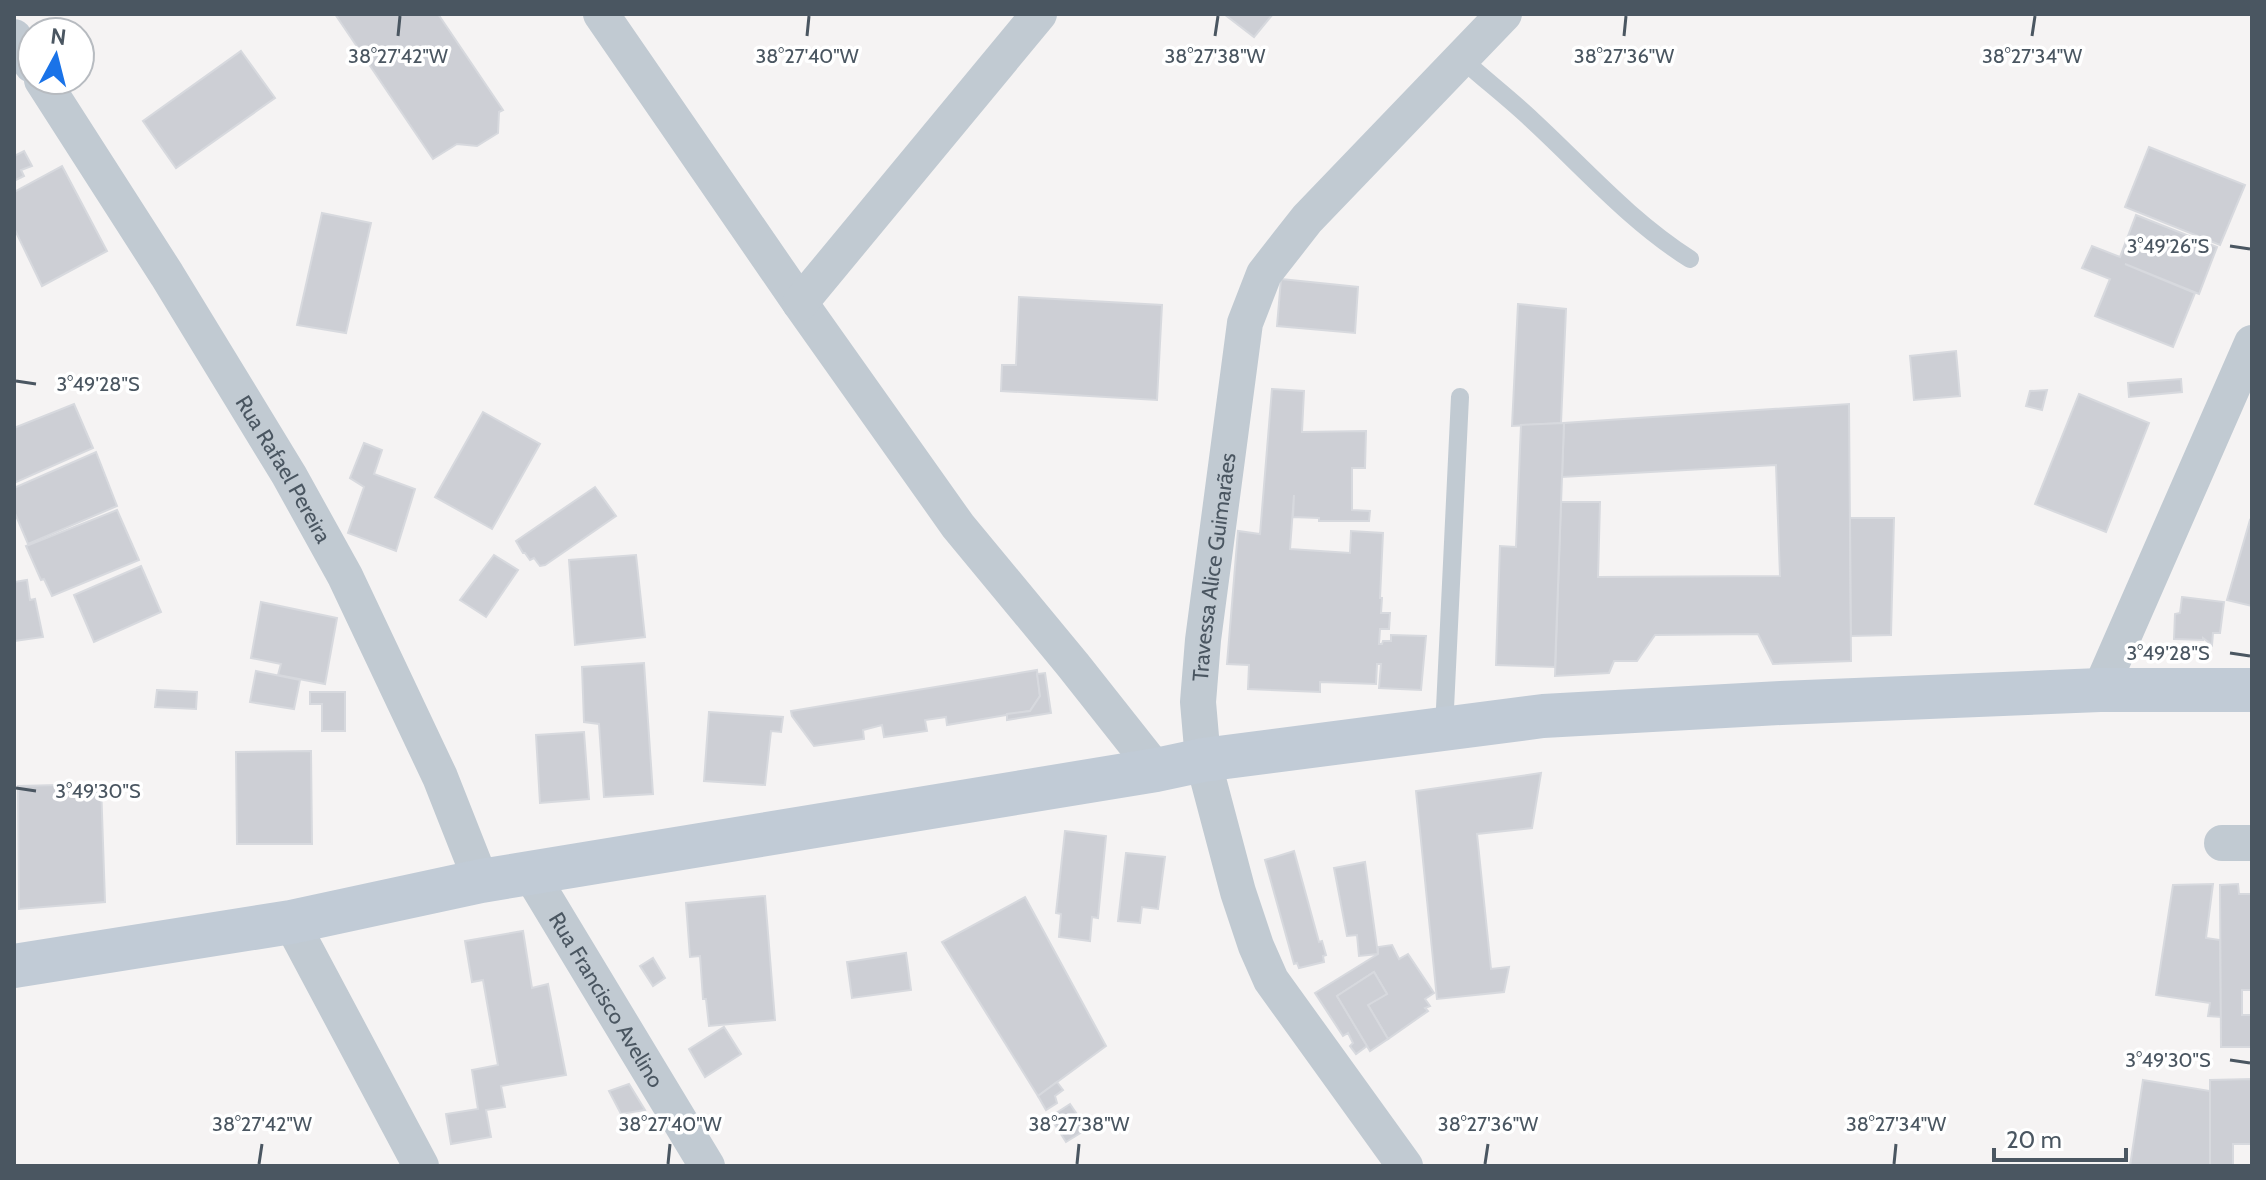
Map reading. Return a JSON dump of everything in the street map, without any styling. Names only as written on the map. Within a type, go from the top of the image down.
[{"type":"main road","points":[[14,966],[291,922],[481,881],[1203,760],[1543,716],[2100,690],[2252,690]]},
{"type":"street","points":[[601,14],[958,526],[1156,770]]},
{"type":"street","points":[[800,303],[1039,14]]},
{"type":"street","name":"Travessa Alice Guimarães","points":[[1405,1166],[1271,980],[1256,946],[1238,892],[1203,760],[1198,702],[1203,640],[1245,323],[1264,274],[1307,219],[1504,14]]},
{"type":"street","name":"Rua Rafael Pereira","points":[[52,96],[167,275],[289,475],[345,576],[440,777],[481,881]]},
{"type":"street","points":[[2100,690],[2252,343]]},
{"type":"street","name":"Rua Francisco Avelino","points":[[530,873],[707,1166]]},
{"type":"street","points":[[291,922],[421,1166]]},
{"type":"lane","points":[[1462,59],[1532,120],[1606,193],[1661,241],[1690,259]]},
{"type":"lane","points":[[1444,729],[1460,397]]},
{"type":"building","points":[[335,14],[438,14],[503,110],[499,112],[498,133],[477,146],[457,144],[433,159]]},
{"type":"building","points":[[1224,14],[1273,14],[1254,37]]},
{"type":"building","points":[[241,51],[275,98],[176,168],[143,121]]},
{"type":"building","points":[[2149,147],[2245,185],[2220,245],[2125,207]]},
{"type":"building","points":[[24,151],[32,166],[21,170],[24,176],[14,181],[14,156]]},
{"type":"building","points":[[62,166],[107,251],[42,286],[14,228],[14,192]]},
{"type":"building","points":[[322,213],[371,223],[346,333],[297,325]]},
{"type":"building","points":[[2136,215],[2217,247],[2199,294],[2125,264],[2195,293],[2173,347],[2095,316],[2110,279],[2082,268],[2092,246],[2120,257]]},
{"type":"building","points":[[1281,279],[1358,287],[1355,333],[1277,326]]},
{"type":"building","points":[[1019,297],[1162,305],[1157,400],[1001,391],[1002,365],[1016,365]]},
{"type":"building","points":[[1518,304],[1566,309],[1561,423],[1512,426]]},
{"type":"building","points":[[1956,351],[1960,396],[1914,400],[1910,356]]},
{"type":"building","points":[[2181,379],[2182,392],[2129,397],[2128,383]]},
{"type":"building","points":[[1272,389],[1304,391],[1302,432],[1366,431],[1365,468],[1352,468],[1352,510],[1370,511],[1369,521],[1319,521],[1319,518],[1293,517],[1294,495],[1290,549],[1350,553],[1351,531],[1383,533],[1381,613],[1390,613],[1389,629],[1380,629],[1379,644],[1391,641],[1391,635],[1426,636],[1421,690],[1379,688],[1381,664],[1377,664],[1376,684],[1320,682],[1320,692],[1248,689],[1249,665],[1227,664],[1238,531],[1260,534]]},
{"type":"building","points":[[2047,390],[2042,410],[2026,406],[2030,391]]},
{"type":"building","points":[[2079,394],[2149,423],[2106,532],[2035,504]]},
{"type":"building","points":[[74,404],[93,448],[14,483],[14,428]]},
{"type":"building","points":[[1849,404],[1851,661],[1773,664],[1758,634],[1655,635],[1637,661],[1614,661],[1609,673],[1555,676],[1561,502],[1600,502],[1598,577],[1780,576],[1776,465],[1562,477],[1564,423]]},
{"type":"building","points":[[483,412],[540,444],[492,529],[435,497]]},
{"type":"building","points":[[1564,423],[1555,667],[1496,665],[1500,546],[1516,547],[1521,425]]},
{"type":"building","points":[[364,443],[382,450],[374,474],[415,489],[396,551],[348,533],[364,487],[350,478]]},
{"type":"building","points":[[96,452],[117,506],[28,544],[14,511],[14,488]]},
{"type":"building","points":[[595,487],[616,516],[545,565],[540,566],[534,558],[530,560],[516,541]]},
{"type":"building","points":[[117,510],[139,560],[52,596],[26,546]]},
{"type":"building","points":[[1850,518],[1894,518],[1891,635],[1851,636]]},
{"type":"building","points":[[2252,521],[2252,606],[2227,600]]},
{"type":"building","points":[[494,555],[518,570],[486,617],[460,600]]},
{"type":"building","points":[[636,555],[645,637],[575,645],[569,560]]},
{"type":"building","points":[[141,566],[161,612],[94,642],[74,595]]},
{"type":"building","points":[[27,580],[30,600],[35,599],[43,637],[14,641],[14,582]]},
{"type":"building","points":[[2182,597],[2224,602],[2220,633],[2213,633],[2212,645],[2203,638],[2174,639],[2175,614],[2180,613]]},
{"type":"building","points":[[261,602],[337,618],[325,684],[278,675],[281,664],[251,658]]},
{"type":"building","points":[[644,663],[653,794],[604,797],[599,724],[584,722],[582,667]]},
{"type":"building","points":[[1037,670],[1040,696],[1030,711],[947,725],[946,717],[925,720],[927,731],[884,737],[882,725],[863,730],[864,739],[814,746],[791,711]]},
{"type":"building","points":[[256,671],[300,680],[294,709],[250,702]]},
{"type":"building","points":[[1045,673],[1051,713],[1007,720],[1007,714],[1030,711],[1040,696],[1037,674]]},
{"type":"building","points":[[157,690],[197,692],[196,709],[155,707]]},
{"type":"building","points":[[310,692],[345,692],[345,731],[322,731],[322,704],[310,704]]},
{"type":"building","points":[[709,712],[783,717],[781,732],[771,731],[765,785],[704,781]]},
{"type":"building","points":[[584,732],[589,799],[540,803],[536,735]]},
{"type":"building","points":[[311,751],[312,844],[237,844],[236,752]]},
{"type":"building","points":[[1541,773],[1532,828],[1477,834],[1491,969],[1509,967],[1504,992],[1437,999],[1416,791]]},
{"type":"building","points":[[101,784],[105,902],[19,909],[18,786]]},
{"type":"building","points":[[1065,831],[1106,836],[1098,918],[1092,917],[1090,941],[1059,937],[1061,914],[1056,913]]},
{"type":"building","points":[[1294,851],[1319,942],[1322,941],[1326,955],[1323,956],[1324,962],[1299,968],[1297,963],[1294,964],[1265,860]]},
{"type":"building","points":[[1126,853],[1165,857],[1158,909],[1142,907],[1140,923],[1118,921]]},
{"type":"building","points":[[1365,862],[1378,954],[1359,956],[1357,935],[1347,936],[1334,868]]},
{"type":"building","points":[[2213,884],[2206,938],[2220,940],[2221,1017],[2208,1016],[2210,1003],[2156,995],[2173,885]]},
{"type":"building","points":[[2238,884],[2239,894],[2252,894],[2252,990],[2242,990],[2242,1015],[2252,1015],[2252,1047],[2221,1047],[2220,885]]},
{"type":"building","points":[[765,896],[775,1020],[709,1026],[706,999],[703,999],[700,956],[690,957],[686,903]]},
{"type":"building","points":[[1025,897],[1106,1046],[1038,1096],[942,942]]},
{"type":"building","points":[[523,931],[532,988],[548,984],[566,1075],[501,1086],[505,1107],[486,1110],[491,1137],[451,1144],[446,1114],[478,1109],[472,1070],[498,1065],[483,980],[472,982],[465,941]]},
{"type":"building","points":[[1392,945],[1399,959],[1408,954],[1434,993],[1425,999],[1430,1006],[1425,1008],[1428,1011],[1388,1039],[1368,1005],[1387,994],[1374,972],[1337,996],[1367,1046],[1356,1054],[1350,1046],[1353,1043],[1348,1033],[1343,1036],[1315,993],[1378,954],[1378,947]]},
{"type":"building","points":[[906,953],[911,990],[852,998],[847,962]]},
{"type":"building","points":[[653,958],[665,978],[653,986],[640,966]]},
{"type":"building","points":[[1374,972],[1387,994],[1368,1005],[1388,1039],[1370,1051],[1337,996]]},
{"type":"building","points":[[724,1027],[741,1054],[705,1077],[689,1049]]},
{"type":"building","points":[[2252,1079],[2252,1144],[2233,1144],[2233,1166],[2210,1166],[2210,1080]]},
{"type":"building","points":[[2143,1080],[2210,1091],[2210,1166],[2130,1166]]},
{"type":"building","points":[[1057,1082],[1063,1090],[1055,1096],[1057,1103],[1046,1110],[1038,1096]]},
{"type":"building","points":[[629,1084],[645,1110],[621,1114],[609,1091]]},
{"type":"building","points":[[1070,1104],[1087,1129],[1066,1142],[1050,1117]]}]
